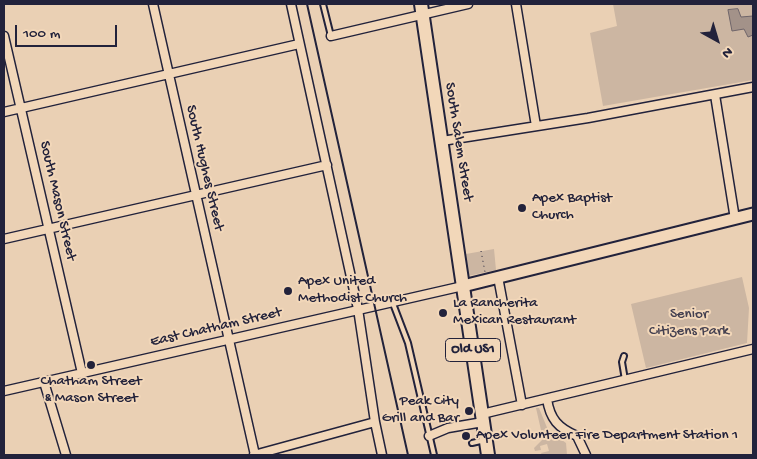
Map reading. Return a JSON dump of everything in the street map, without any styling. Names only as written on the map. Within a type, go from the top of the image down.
[{"type":"main road","name":"South Salem Street","points":[[422,9],[463,286]]},
{"type":"main road","name":"Old US1","points":[[463,286],[488,455]]},
{"type":"street","name":"South Hughes Street","points":[[153,4],[255,455]]},
{"type":"street","points":[[291,4],[358,309],[375,422],[382,455]]},
{"type":"street","points":[[331,36],[422,9],[468,4]]},
{"type":"street","points":[[516,4],[536,126]]},
{"type":"street","name":"South Mason Street","points":[[4,36],[82,373]]},
{"type":"street","points":[[4,112],[299,44]]},
{"type":"street","points":[[442,141],[753,87]]},
{"type":"street","points":[[715,95],[735,219]]},
{"type":"street","points":[[4,239],[326,165]]},
{"type":"street","points":[[463,286],[753,214]]},
{"type":"street","points":[[498,277],[522,404]]},
{"type":"street","name":"East Chatham Street","points":[[4,391],[463,286]]},
{"type":"street","points":[[429,436],[522,404],[753,349]]},
{"type":"street","points":[[44,382],[66,455]]},
{"type":"street","points":[[547,399],[549,412],[554,421],[562,430],[577,436],[586,455]]},
{"type":"street","points":[[255,455],[375,422]]},
{"type":"lane","points":[[323,4],[331,36]]},
{"type":"lane","points":[[392,301],[408,343],[434,455]]},
{"type":"lane","points":[[624,356],[622,362],[625,380]]},
{"type":"lane","points":[[472,443],[486,440]]},
{"type":"path","points":[[481,251],[485,273]]},
{"type":"green space","points":[[613,4],[753,4],[753,80],[603,106],[590,33],[617,26]]},
{"type":"green space","points":[[494,249],[496,270],[468,276],[466,254]]},
{"type":"green space","name":"Senior Citizens Park","points":[[742,277],[749,308],[747,343],[646,368],[631,304]]},
{"type":"green space","points":[[536,408],[539,408],[548,430],[566,443],[567,455],[542,455],[541,453],[549,451],[547,444],[540,446],[541,450],[535,451],[534,448],[543,439]]},
{"type":"shaded area","points":[[738,9],[741,17],[753,16],[753,35],[748,37],[744,29],[732,31],[728,10]]},
{"type":"railway","points":[[307,4],[408,455]]},
{"type":"place","name":"Apex Baptist Church","points":[[522,208]]},
{"type":"place","name":"Apex United Methodist Church","points":[[288,291]]},
{"type":"place","name":"La Rancherita Mexican Restaurant","points":[[443,313]]},
{"type":"place","name":"Chatham Street & Mason Street","points":[[91,365]]},
{"type":"place","name":"Peak City Grill and Bar","points":[[469,411]]},
{"type":"place","name":"Apex Volunteer Fire Department Station 1","points":[[466,436]]}]
